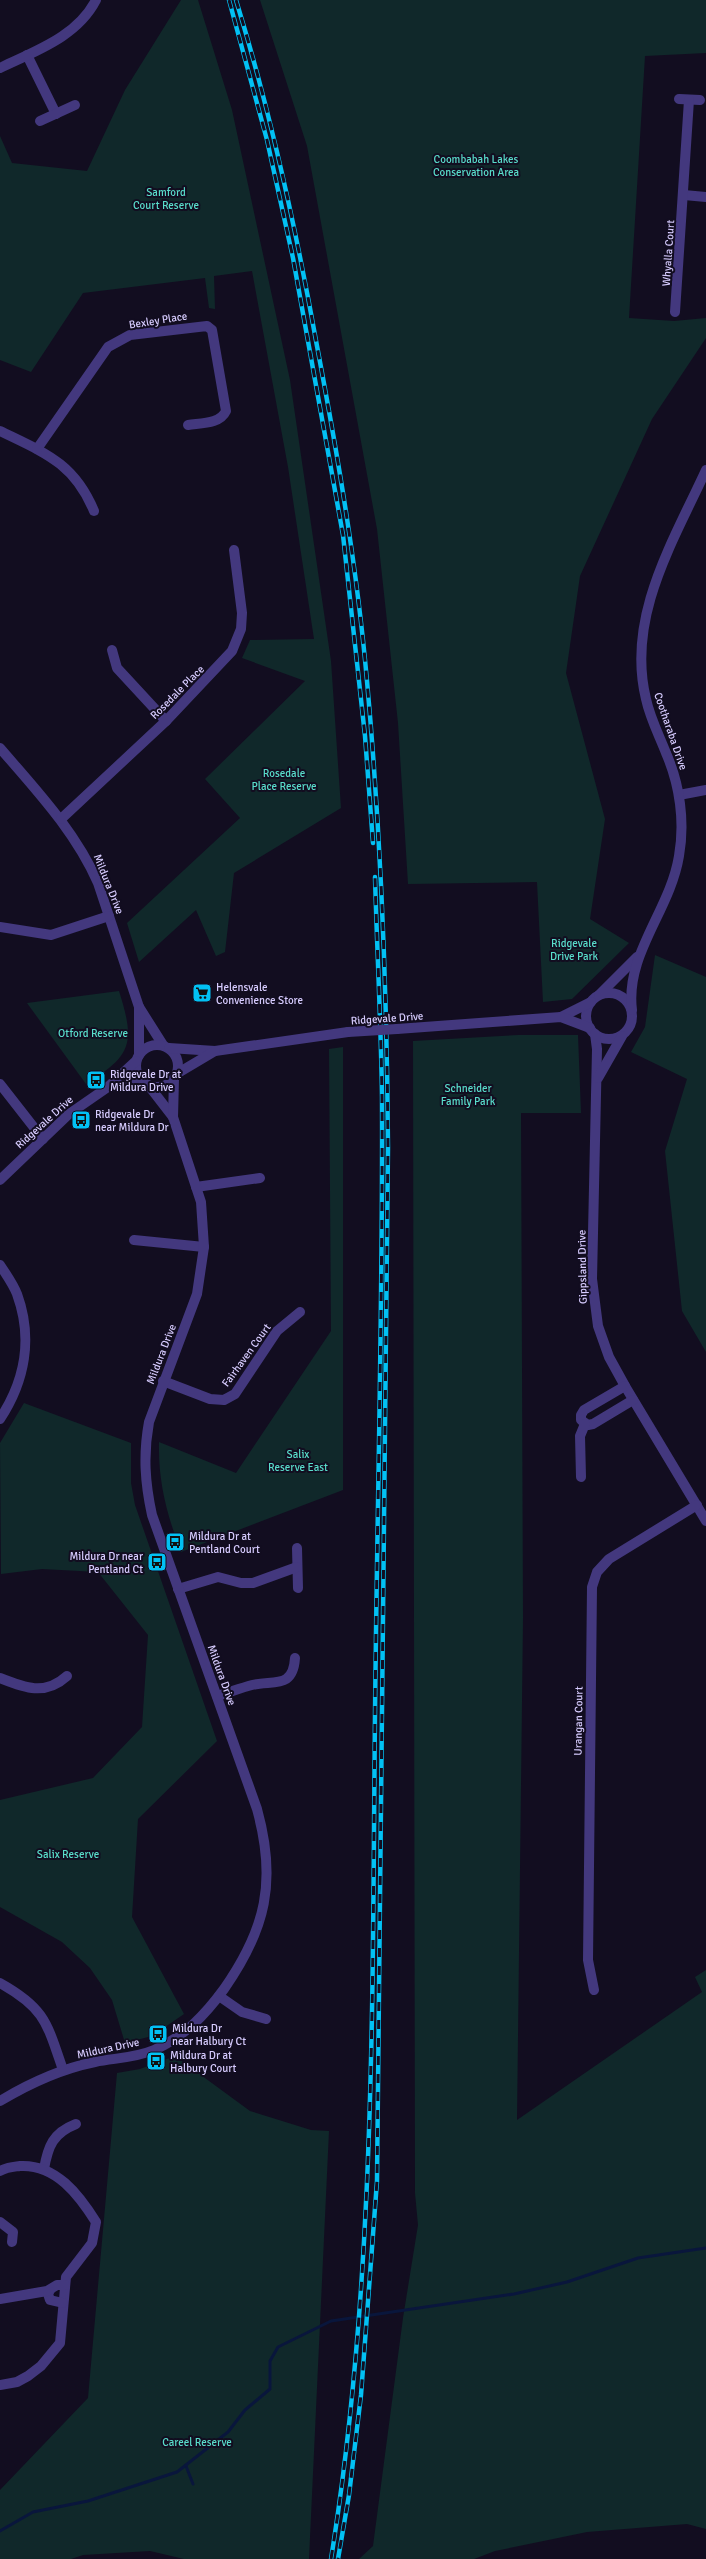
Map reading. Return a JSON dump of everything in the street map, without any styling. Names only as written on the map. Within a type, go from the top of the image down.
[{"type":"street","points":[[0,68],[28,55],[75,28],[87,15],[96,0]]},
{"type":"street","points":[[28,55],[56,114]]},
{"type":"street","name":"Whyalla Court","points":[[676,312],[684,195],[684,99],[700,100]]},
{"type":"street","points":[[40,121],[74,105]]},
{"type":"street","points":[[684,195],[706,197]]},
{"type":"street","name":"Bexley Place","points":[[37,449],[108,347],[130,335],[207,326],[212,330],[226,411],[223,417],[216,421],[188,425]]},
{"type":"street","points":[[1,435],[37,449],[76,478],[85,489],[94,511]]},
{"type":"street","name":"Cootharaba Drive","points":[[632,1010],[630,993],[638,956],[657,917],[675,872],[681,832],[679,794],[667,754],[652,721],[646,699],[641,650],[647,606],[655,582],[706,470]]},
{"type":"street","name":"Rosedale Place","points":[[61,819],[166,721],[225,661],[237,642],[241,629],[242,613],[234,550]]},
{"type":"street","points":[[112,650],[117,668],[166,721]]},
{"type":"street","name":"Mildura Drive","points":[[0,748],[61,819],[90,864],[139,1007],[166,1046]]},
{"type":"street","points":[[679,794],[706,790]]},
{"type":"street","points":[[0,927],[51,935],[109,916]]},
{"type":"street","name":"Cootharaba Drive","points":[[594,998],[638,956]]},
{"type":"street","points":[[604,993],[619,994],[630,1004],[632,1010],[631,1025],[622,1036],[609,1039],[592,1031],[586,1014],[594,998],[604,993]]},
{"type":"street","name":"Ridgevale Drive","points":[[166,1046],[215,1051],[348,1032],[560,1017],[594,998]]},
{"type":"street","name":"Mildura Drive","points":[[137,1058],[139,1007]]},
{"type":"street","name":"Ridgevale Drive","points":[[560,1017],[592,1031]]},
{"type":"street","name":"Gippsland Drive","points":[[592,1031],[598,1049],[593,1295],[598,1326],[603,1344],[625,1386],[706,1521]]},
{"type":"street","name":"Gippsland Drive","points":[[597,1080],[622,1036]]},
{"type":"street","points":[[149,1046],[166,1046],[178,1059],[176,1076],[163,1087],[146,1084],[137,1073],[137,1058],[149,1046]]},
{"type":"street","name":"Ridgevale Drive","points":[[176,1076],[215,1051]]},
{"type":"street","name":"Ridgevale Drive","points":[[0,1180],[42,1139],[78,1107],[108,1086],[137,1058]]},
{"type":"street","name":"Mildura Drive","points":[[173,1117],[176,1076]]},
{"type":"street","points":[[0,1084],[42,1139]]},
{"type":"street","name":"Mildura Drive","points":[[0,2101],[39,2079],[63,2070],[153,2050],[194,2025],[219,1996],[244,1960],[255,1936],[262,1914],[267,1875],[266,1853],[260,1822],[217,1696],[152,1515],[145,1480],[146,1440],[151,1416],[197,1294],[204,1247],[201,1202],[173,1117],[146,1084]]},
{"type":"street","name":"Ridgevale Drive","points":[[108,1086],[146,1084]]},
{"type":"street","points":[[196,1187],[260,1178]]},
{"type":"street","points":[[134,1240],[204,1247]]},
{"type":"street","points":[[0,1265],[19,1299],[25,1331],[26,1350],[16,1393],[0,1419]]},
{"type":"street","name":"Fairhaven Court","points":[[163,1382],[210,1399],[224,1400],[235,1394],[277,1331],[300,1312]]},
{"type":"street","points":[[585,1424],[580,1417],[582,1412],[625,1386]]},
{"type":"street","points":[[585,1424],[593,1424],[633,1400]]},
{"type":"street","points":[[581,1477],[580,1436],[585,1424]]},
{"type":"street","name":"Urangan Court","points":[[594,1990],[588,1960],[592,1587],[598,1572],[609,1559],[697,1505]]},
{"type":"street","points":[[297,1548],[298,1588]]},
{"type":"street","points":[[178,1589],[218,1577],[241,1583],[253,1583],[297,1567]]},
{"type":"street","points":[[217,1696],[252,1685],[277,1683],[287,1678],[292,1673],[295,1658]]},
{"type":"street","points":[[0,1678],[35,1690],[49,1688],[67,1676]]},
{"type":"street","points":[[0,1983],[27,1999],[40,2011],[48,2024],[63,2070]]},
{"type":"street","points":[[219,1996],[242,2012],[266,2019]]},
{"type":"street","points":[[44,2169],[48,2146],[56,2135],[76,2124]]},
{"type":"street","points":[[0,2171],[6,2167],[24,2166],[53,2172],[67,2185],[96,2222],[92,2243],[66,2277],[64,2285],[60,2344],[28,2376],[17,2382],[0,2385]]},
{"type":"street","points":[[0,2222],[13,2232],[12,2242]]},
{"type":"street","points":[[0,2299],[50,2290],[57,2285],[64,2285]]},
{"type":"street","points":[[50,2290],[48,2294],[50,2300],[63,2303]]},
{"type":"green space","name":"Samford Court Reserve","points":[[181,0],[198,0],[232,110],[290,380],[331,661],[341,808],[234,873],[225,952],[216,956],[196,910],[139,962],[127,923],[240,818],[205,779],[305,681],[242,658],[250,640],[314,639],[288,467],[252,271],[214,276],[215,309],[209,308],[205,278],[83,293],[31,372],[0,360],[0,136],[12,163],[87,171],[125,90]]},
{"type":"green space","name":"Coombabah Lakes Conservation Area","points":[[260,0],[706,0],[706,53],[645,56],[629,318],[674,321],[706,318],[706,338],[652,419],[580,576],[566,673],[605,819],[590,919],[629,943],[572,999],[543,1002],[537,882],[408,884],[398,723],[377,529],[307,146]]},
{"type":"green space","points":[[655,955],[706,977],[706,1352],[682,1311],[665,1151],[687,1079],[631,1052],[645,1027]]},
{"type":"green space","name":"Otford Reserve","points":[[119,991],[127,1023],[128,1035],[126,1046],[121,1055],[113,1064],[102,1074],[86,1084],[27,1003]]},
{"type":"green space","name":"Schneider Family Park","points":[[519,1035],[578,1035],[581,1113],[521,1113],[523,1618],[517,2120],[702,1992],[695,1977],[706,1970],[706,2529],[687,2524],[587,2532],[495,2551],[474,2559],[359,2559],[373,2546],[403,2318],[418,2225],[415,2193],[413,1041]]},
{"type":"green space","name":"Salix Reserve East","points":[[343,1047],[343,1490],[181,1552],[164,1498],[160,1471],[159,1442],[236,1473],[331,1331],[329,1049]]},
{"type":"green space","name":"Salix Reserve","points":[[24,1403],[131,1443],[131,1483],[135,1505],[217,1741],[138,1819],[132,1917],[184,2014],[152,2036],[125,2043],[112,2000],[90,1968],[62,1942],[0,1907],[0,1800],[93,1778],[142,1727],[148,1635],[98,1572],[42,1569],[1,1574],[0,1443]]},
{"type":"green space","name":"Careel Reserve","points":[[175,2056],[250,2111],[311,2130],[329,2131],[309,2559],[184,2559],[150,2551],[83,2555],[71,2559],[0,2559],[0,2490],[88,2398],[117,2073],[140,2069]]},
{"type":"waterway","points":[[0,2531],[33,2512],[88,2501],[177,2472],[228,2432],[245,2410],[270,2389],[270,2361],[278,2347],[331,2321],[514,2294],[567,2282],[638,2258],[706,2248]]},
{"type":"waterway","points":[[186,2466],[193,2484]]},
{"type":"railway","points":[[229,0],[267,140],[293,258],[343,535],[365,736],[373,843]]},
{"type":"railway","points":[[236,0],[249,43],[282,172],[309,302],[339,471],[363,639],[380,855],[386,1030],[388,1147],[377,2181],[361,2395],[349,2495],[338,2559]]},
{"type":"railway","points":[[331,2559],[346,2454],[356,2349],[364,2243],[372,2032],[382,1174],[382,1097],[375,877]]},
{"type":"place","name":"Helensvale Convenience Store","points":[[202,993]]},
{"type":"place","name":"Ridgevale Dr at Mildura Drive","points":[[96,1080]]},
{"type":"place","name":"Ridgevale Dr near Mildura Dr","points":[[81,1120]]},
{"type":"place","name":"Mildura Dr at Pentland Court","points":[[175,1542]]},
{"type":"place","name":"Mildura Dr near Pentland Ct","points":[[157,1562]]},
{"type":"place","name":"Mildura Dr near Halbury Ct","points":[[158,2034]]},
{"type":"place","name":"Mildura Dr at Halbury Court","points":[[156,2061]]},
{"type":"park label","name":"Rosedale Place Reserve","points":[[284,779]]},
{"type":"park label","name":"Ridgevale Drive Park","points":[[574,949]]}]
